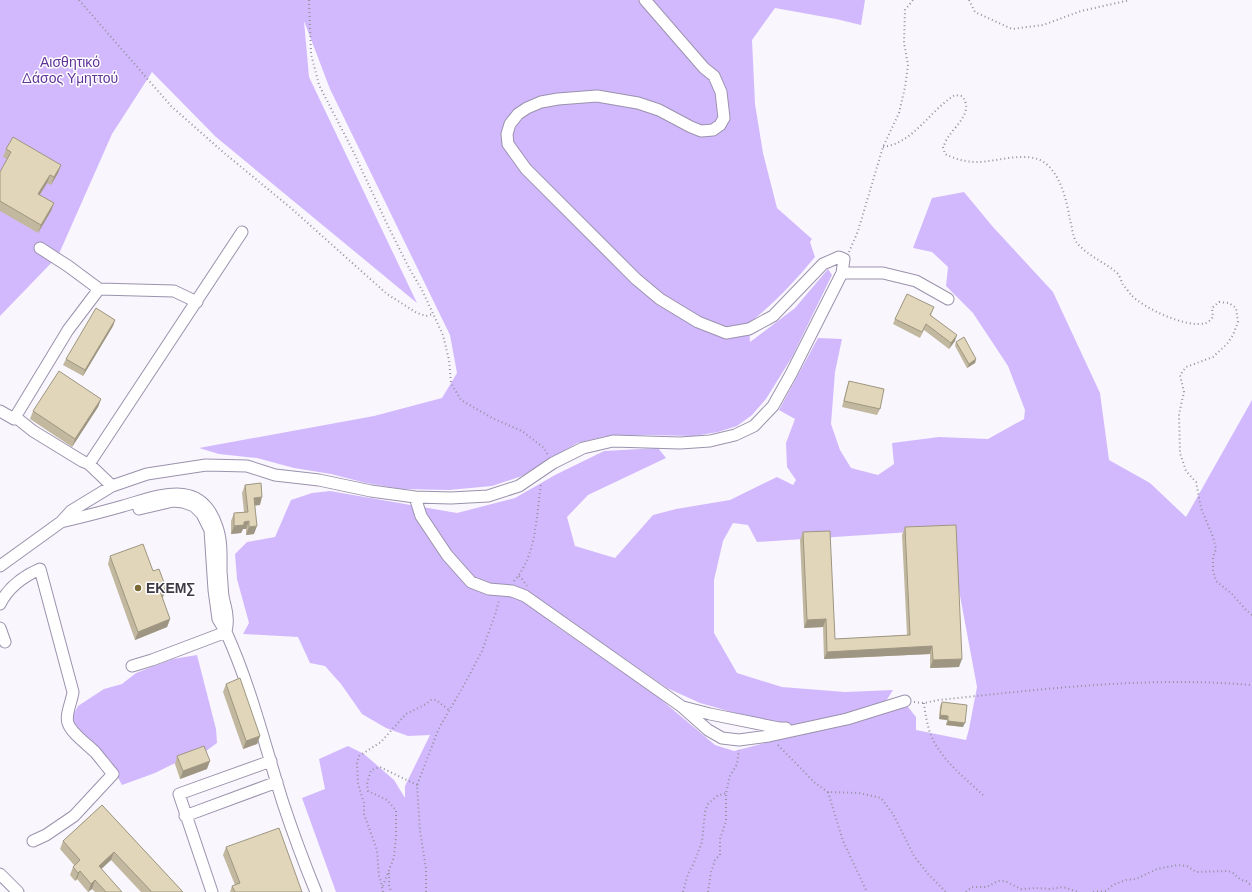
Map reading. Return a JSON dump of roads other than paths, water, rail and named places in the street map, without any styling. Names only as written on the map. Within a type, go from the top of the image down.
[{"type":"street","points":[[0,566],[61,522],[71,511],[112,486],[147,474],[206,465],[247,466],[275,475],[320,480],[371,491],[415,497],[450,498],[488,496],[519,486],[553,463],[583,448],[613,442],[644,441],[680,443],[710,441],[735,435],[754,426],[773,406],[791,374],[842,274],[844,259],[839,257],[823,264],[773,316],[749,329],[726,333],[698,322],[660,299],[642,284],[526,169],[508,144],[507,134],[510,124],[518,114],[541,102],[558,99],[596,96],[611,98],[638,103],[659,110],[691,128],[701,131],[713,130],[720,125],[724,118],[721,92],[714,76],[704,68],[645,0]]},
{"type":"street","points":[[89,464],[242,232]]},
{"type":"street","points":[[40,248],[99,288],[174,291],[197,302]]},
{"type":"street","points":[[842,274],[883,272],[916,280],[948,299]]},
{"type":"street","points":[[14,419],[68,330],[99,288]]},
{"type":"street","points":[[0,411],[14,419],[18,419],[33,431],[89,464],[112,486]]},
{"type":"street","points":[[415,497],[421,516],[447,555],[471,582],[489,589],[512,591],[525,596],[681,706],[708,730],[722,738],[739,740],[769,736],[800,728],[847,719],[905,701]]},
{"type":"street","points":[[61,522],[73,526],[173,501],[183,502],[194,506],[214,529],[214,590],[226,632],[247,686],[283,803],[316,892]]},
{"type":"street","points":[[0,604],[12,588],[31,573],[40,569],[73,692],[72,702],[68,713],[68,722],[73,731],[96,753],[113,774],[74,816],[46,835],[33,841]]},
{"type":"street","points":[[0,628],[5,642]]},
{"type":"street","points":[[132,666],[226,632]]},
{"type":"street","points":[[681,706],[710,714],[779,728],[800,728]]},
{"type":"street","points":[[212,892],[179,794],[271,761]]},
{"type":"street","points":[[186,816],[277,782]]},
{"type":"street","points":[[0,874],[18,892]]},
{"type":"place","name":"ΕΚΕΜΣ","points":[[138,588]]},
{"type":"park label","name":"Αισθητικό Δάσος Υμηττού","points":[[70,70]]}]
